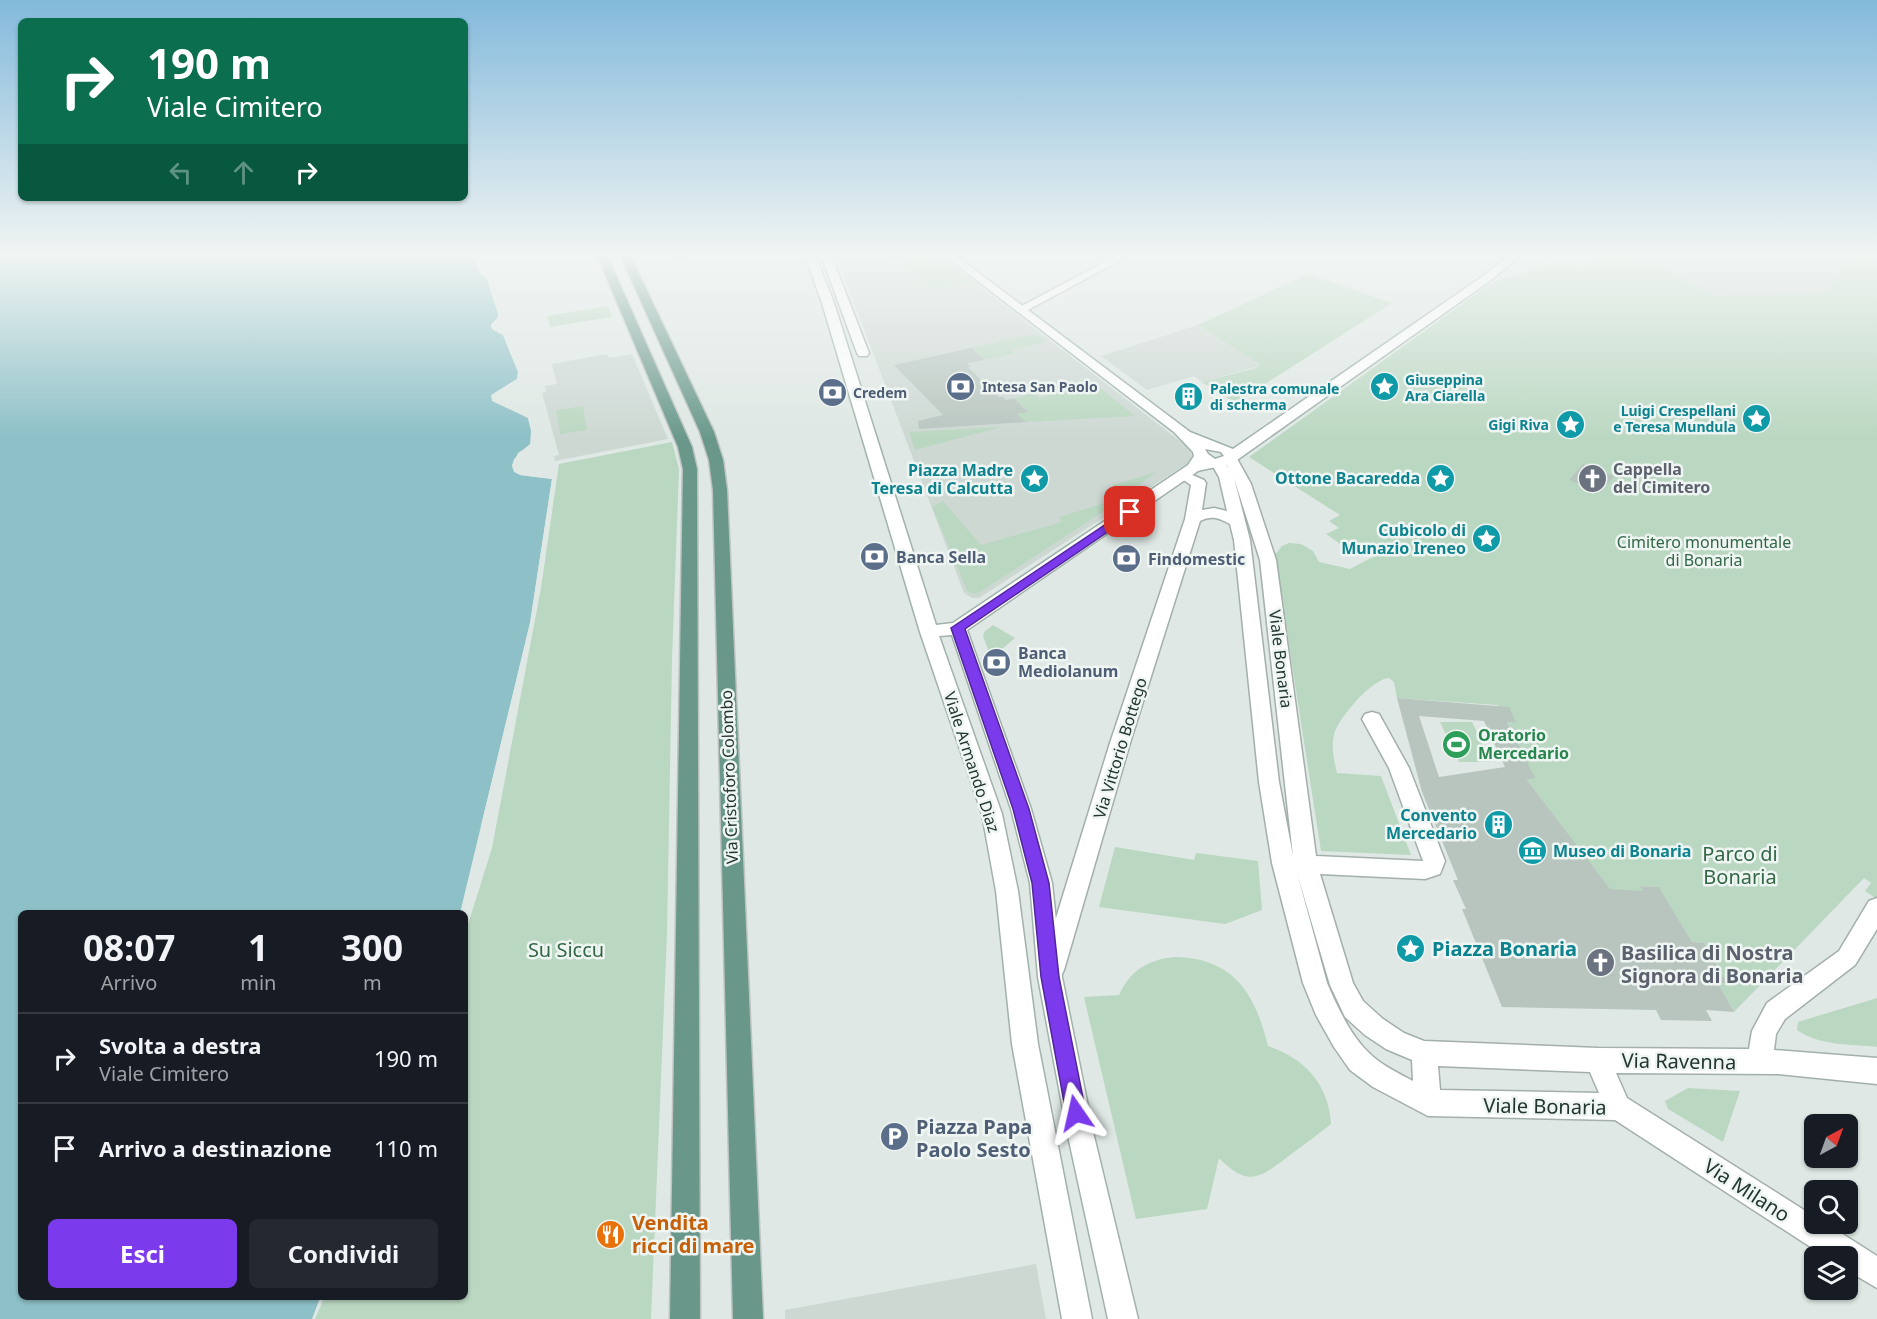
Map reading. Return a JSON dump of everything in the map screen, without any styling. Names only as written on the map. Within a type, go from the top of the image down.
[{"type":"main road","points":[[629,317],[685,447],[690,469],[685,1319]]},
{"type":"main road","name":"Via Cristoforo Colombo","points":[[654,317],[707,432],[716,460],[720,490],[748,1319]]},
{"type":"street","name":"Viale Armando Diaz","points":[[832,317],[929,632],[992,814],[1007,891],[1025,1044],[1077,1319]]},
{"type":"street","points":[[849,317],[863,353]]},
{"type":"street","points":[[1032,317],[1214,458]]},
{"type":"street","points":[[929,632],[958,628],[1428,317]]},
{"type":"street","name":"Via Vittorio Bottego","points":[[1050,977],[1120,743],[1193,519],[1199,483],[1214,458]]},
{"type":"street","name":"Viale Bonaria","points":[[1214,458],[1226,477],[1242,540],[1269,782],[1294,864],[1354,1010],[1395,1041],[1424,1053],[1598,1060],[1618,1107],[1428,1102],[1382,1078],[1359,1061],[1324,1007],[1314,983],[1294,864],[1268,560],[1244,483],[1214,458]]},
{"type":"street","points":[[1193,519],[1203,513],[1217,512],[1236,521]]},
{"type":"street","name":"Viale Armando Diaz","points":[[958,628],[1021,809],[1041,883],[1050,977],[1081,1136],[1123,1319]]},
{"type":"street","points":[[1294,864],[1425,870],[1432,868],[1434,861],[1404,784],[1390,750],[1372,719]]},
{"type":"street","name":"Via Ravenna","points":[[1760,1062],[1764,1031],[1776,1011],[1847,958],[1877,908]]},
{"type":"street","points":[[1424,1053],[1428,1102]]},
{"type":"street","name":"Via Ravenna","points":[[1598,1060],[1760,1062],[1877,1071]]},
{"type":"street","name":"Via Milano","points":[[1618,1107],[1877,1273]]},
{"type":"shaded area","points":[[859,317],[1019,317],[1189,448],[1192,455],[1191,461],[979,598],[972,598],[964,593]]},
{"type":"shaded area","points":[[1198,325],[1259,362],[1259,366],[1202,382],[1194,376],[1147,390],[1101,356]]},
{"type":"shaded area","points":[[607,354],[609,358],[632,354],[668,439],[555,461],[554,456],[559,455],[542,393],[546,392],[545,386],[557,384],[552,364]]},
{"type":"shaded area","points":[[1036,1264],[1046,1319],[785,1319],[785,1310]]},
{"type":"green space","points":[[547,317],[612,317],[550,327]]},
{"type":"green space","points":[[1216,317],[1371,317],[1235,403],[1202,382],[1256,368],[1260,364],[1198,325]]},
{"type":"green space","name":"Cimitero monumentale di Bonaria","points":[[1445,317],[1877,317],[1877,899],[1865,891],[1871,883],[1864,878],[1734,1012],[1718,983],[1727,983],[1704,943],[1692,942],[1659,887],[1641,886],[1643,891],[1613,894],[1527,780],[1534,778],[1507,722],[1515,723],[1497,705],[1397,698],[1394,682],[1389,678],[1365,692],[1342,719],[1333,740],[1334,759],[1337,773],[1381,776],[1411,855],[1321,851],[1275,555],[1282,546],[1289,543],[1301,544],[1313,551],[1319,562],[1350,569],[1379,554],[1372,549],[1366,552],[1353,544],[1346,548],[1326,534],[1339,528],[1329,521],[1340,515],[1249,457]]},
{"type":"green space","points":[[1035,334],[1045,342],[1011,350],[1014,353],[984,360],[979,355],[976,356],[977,352],[972,348]]},
{"type":"green space","points":[[1095,384],[1135,416],[1026,422],[1017,414],[1028,411],[1014,398],[1034,393],[1039,398]]},
{"type":"green space","points":[[583,406],[587,430],[560,434],[556,410]]},
{"type":"green space","points":[[1001,427],[915,450],[909,432]]},
{"type":"green space","name":"Su Siccu","points":[[672,442],[679,469],[672,659],[667,934],[651,1319],[315,1319],[323,1300],[468,1300],[468,924],[492,848],[541,588],[559,464]]},
{"type":"green space","points":[[1156,472],[1125,496],[1113,485]]},
{"type":"green space","points":[[943,501],[981,545],[1062,522],[1059,517],[1105,503],[1110,507],[977,594],[968,592],[932,507]]},
{"type":"green space","points":[[993,625],[1015,638],[991,658],[983,636],[984,632]]},
{"type":"green space","points":[[1440,722],[1472,722],[1492,762],[1459,762]]},
{"type":"green space","points":[[1115,847],[1194,860],[1196,853],[1258,861],[1262,910],[1225,924],[1099,907]]},
{"type":"green space","points":[[1176,957],[1213,964],[1228,972],[1239,983],[1256,1010],[1268,1046],[1281,1051],[1303,1065],[1320,1085],[1329,1110],[1331,1124],[1263,1174],[1247,1176],[1239,1174],[1219,1158],[1207,1209],[1136,1219],[1084,997],[1119,995],[1129,979],[1142,967],[1157,960]]},
{"type":"green space","points":[[1877,998],[1877,1047],[1825,1042],[1797,1030],[1798,1022]]},
{"type":"green space","points":[[1688,1088],[1740,1091],[1723,1142],[1668,1109],[1665,1101]]},
{"type":"water","points":[[0,317],[499,317],[491,325],[492,329],[503,335],[518,372],[517,379],[492,395],[504,406],[528,418],[531,430],[530,445],[518,453],[512,466],[520,475],[552,479],[530,623],[461,910],[18,910],[18,1300],[319,1300],[312,1319],[0,1319]]},
{"type":"pier","points":[[498,317],[501,317],[494,326],[506,333],[521,372],[519,381],[495,396],[495,399],[522,409],[530,415],[534,429],[534,443],[517,461],[516,470],[553,476],[555,479],[533,624],[483,830],[481,826],[530,623],[552,479],[520,475],[514,472],[512,466],[514,459],[532,442],[531,430],[528,418],[492,401],[491,395],[517,379],[518,372],[503,335],[492,329],[491,325]]},
{"type":"building","name":"Intesa San Paolo","points":[[972,348],[984,360],[967,363],[971,367],[968,367],[999,397],[1006,400],[1014,398],[1028,412],[1017,414],[1026,422],[919,429],[918,421],[943,415],[894,365]]},
{"type":"building","name":"Cappella del Cimitero","points":[[1583,464],[1614,476],[1601,492],[1569,480]]},
{"type":"building","points":[[1397,698],[1509,707],[1516,723],[1507,722],[1535,778],[1527,780],[1610,889],[1643,891],[1640,886],[1659,887],[1692,942],[1704,943],[1727,983],[1718,983],[1734,1012],[1706,1010],[1712,1021],[1661,1020],[1656,1010],[1502,1007],[1462,909],[1466,909],[1453,880],[1458,880],[1422,792]],"holes":[[[1419,716],[1484,721],[1505,767],[1439,777]]]},
{"type":"place","name":"Intesa San Paolo","points":[[961,386]]},
{"type":"place","name":"Giuseppina Ara Ciarella","points":[[1384,387]]},
{"type":"place","name":"Credem","points":[[832,392]]},
{"type":"place","name":"Palestra comunale di scherma","points":[[1189,396]]},
{"type":"place","name":"Luigi Crespellani e Teresa Mundula","points":[[1757,418]]},
{"type":"place","name":"Gigi Riva","points":[[1570,424]]},
{"type":"place","name":"Ottone Bacaredda","points":[[1441,478]]},
{"type":"place","name":"Cappella del Cimitero","points":[[1592,478]]},
{"type":"place","name":"Piazza Madre Teresa di Calcutta","points":[[1034,479]]},
{"type":"place","name":"Cubicolo di Munazio Ireneo","points":[[1487,539]]},
{"type":"place","name":"Banca Sella","points":[[875,557]]},
{"type":"place","name":"Findomestic","points":[[1127,559]]},
{"type":"place","name":"Banca Mediolanum","points":[[997,662]]},
{"type":"place","name":"Oratorio Mercedario","points":[[1457,744]]},
{"type":"place","name":"Convento Mercedario","points":[[1498,824]]},
{"type":"place","name":"Museo di Bonaria","points":[[1532,851]]},
{"type":"place","name":"Piazza Bonaria","points":[[1411,948]]},
{"type":"place","name":"Basilica di Nostra Signora di Bonaria","points":[[1600,963]]},
{"type":"place","name":"Piazza Papa Paolo Sesto","points":[[895,1137]]},
{"type":"place","name":"Vendita ricci di mare","points":[[611,1234]]},
{"type":"route","points":[[1076,1113],[1050,977],[1041,883],[1021,809],[958,628],[1130,512]]},
{"type":"park label","name":"Parco di Bonaria","points":[[1740,864]]}]
